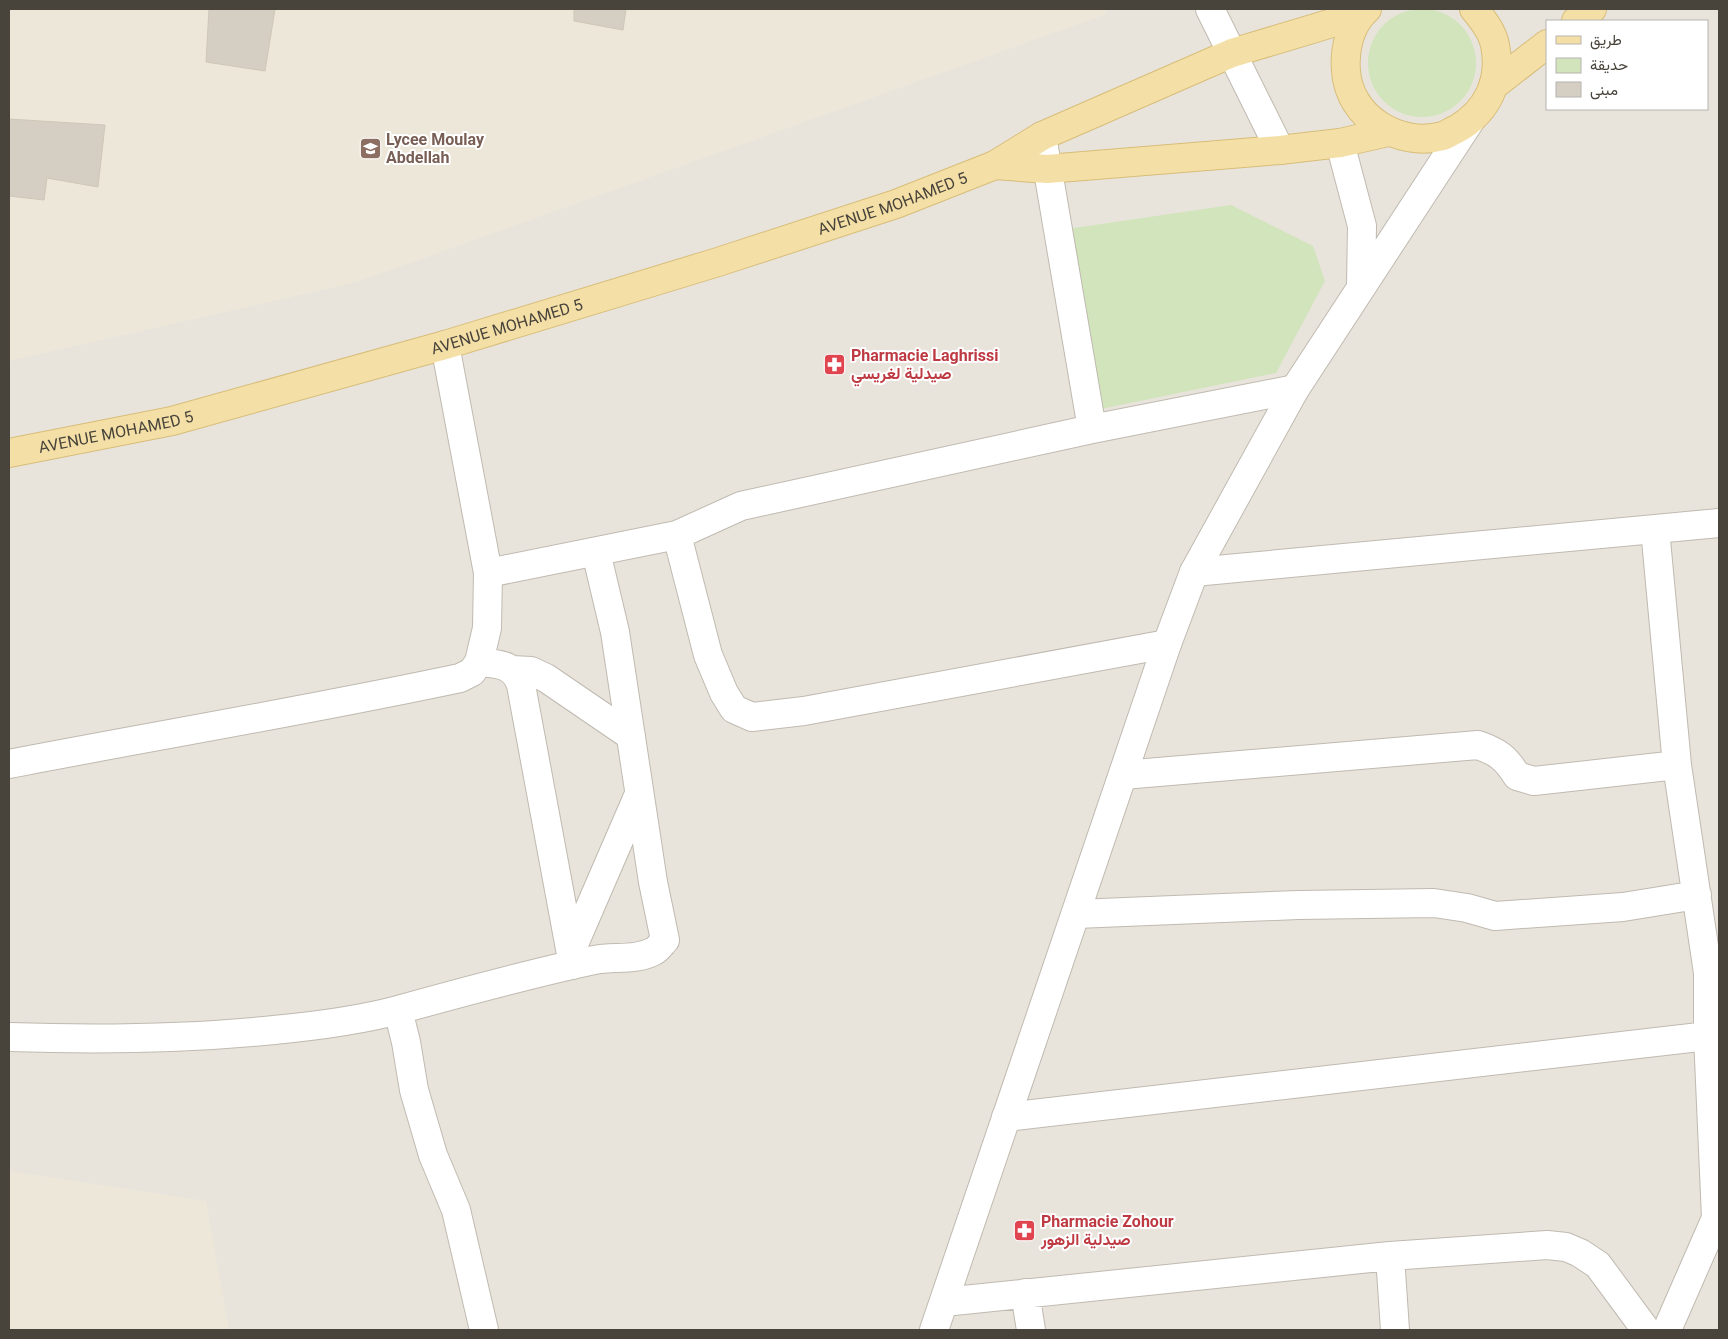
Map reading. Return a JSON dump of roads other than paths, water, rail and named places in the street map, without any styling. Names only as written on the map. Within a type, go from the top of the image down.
[{"type":"main road","points":[[1365,11],[1350,34],[1345,56],[1346,79],[1354,101],[1368,119],[1388,132],[1415,139],[1444,136],[1470,121],[1484,105],[1493,86],[1497,65],[1494,44],[1487,24],[1474,9]]},
{"type":"main road","points":[[1577,20],[1592,9]]},
{"type":"main road","name":"AVENUE MOHAMED 5","points":[[9,453],[172,421],[445,345],[840,223],[896,204],[995,165],[1042,136],[1232,53],[1365,11]]},
{"type":"main road","points":[[1493,86],[1546,45]]},
{"type":"main road","points":[[995,165],[1047,169],[1280,150],[1340,143],[1388,132]]},
{"type":"street","points":[[1210,9],[1280,150]]},
{"type":"street","points":[[934,1330],[1167,644],[1194,572],[1295,389],[1470,121]]},
{"type":"street","points":[[1042,136],[1092,429]]},
{"type":"street","points":[[1340,143],[1362,226],[1362,285]]},
{"type":"street","points":[[9,764],[268,717],[460,678],[472,672],[479,662],[487,628],[488,573],[445,345]]},
{"type":"street","points":[[488,573],[677,535],[741,506],[1092,429],[1295,389]]},
{"type":"street","points":[[1194,572],[1719,523]]},
{"type":"street","points":[[1655,529],[1677,765],[1697,895],[1713,972],[1708,1036],[1718,1218],[1667,1330]]},
{"type":"street","points":[[677,535],[708,655],[724,693],[734,709],[752,717],[804,711],[1167,644]]},
{"type":"street","points":[[9,1037],[141,1039],[237,1034],[334,1024],[398,1010],[486,986],[572,958],[597,960],[621,958],[639,956],[655,950],[665,940],[653,882],[615,632],[596,552]]},
{"type":"street","points":[[479,662],[504,665],[518,675],[572,958]]},
{"type":"street","points":[[512,670],[531,671],[546,678],[631,736]]},
{"type":"street","points":[[1123,775],[1478,745],[1494,750],[1509,762],[1517,776],[1534,781],[1677,765]]},
{"type":"street","points":[[572,958],[639,794]]},
{"type":"street","points":[[1076,914],[1298,905],[1434,903],[1467,908],[1496,916],[1623,907],[1697,895]]},
{"type":"street","points":[[398,1010],[406,1042],[414,1090],[433,1155],[456,1210],[484,1330]]},
{"type":"street","points":[[1006,1117],[1708,1036]]},
{"type":"street","points":[[944,1302],[1390,1256],[1547,1245],[1566,1247],[1580,1253],[1598,1265],[1646,1330]]},
{"type":"street","points":[[1390,1256],[1395,1330]]},
{"type":"street","points":[[1026,1293],[1031,1330]]},
{"type":"place","name":"Lycee Moulay Abdellah","points":[[370,148]]},
{"type":"place","name":"Pharmacie Laghrissi صيدلية لغريسي","points":[[835,364]]},
{"type":"place","name":"Pharmacie Zohour صيدلية الزهور","points":[[1025,1230]]}]
